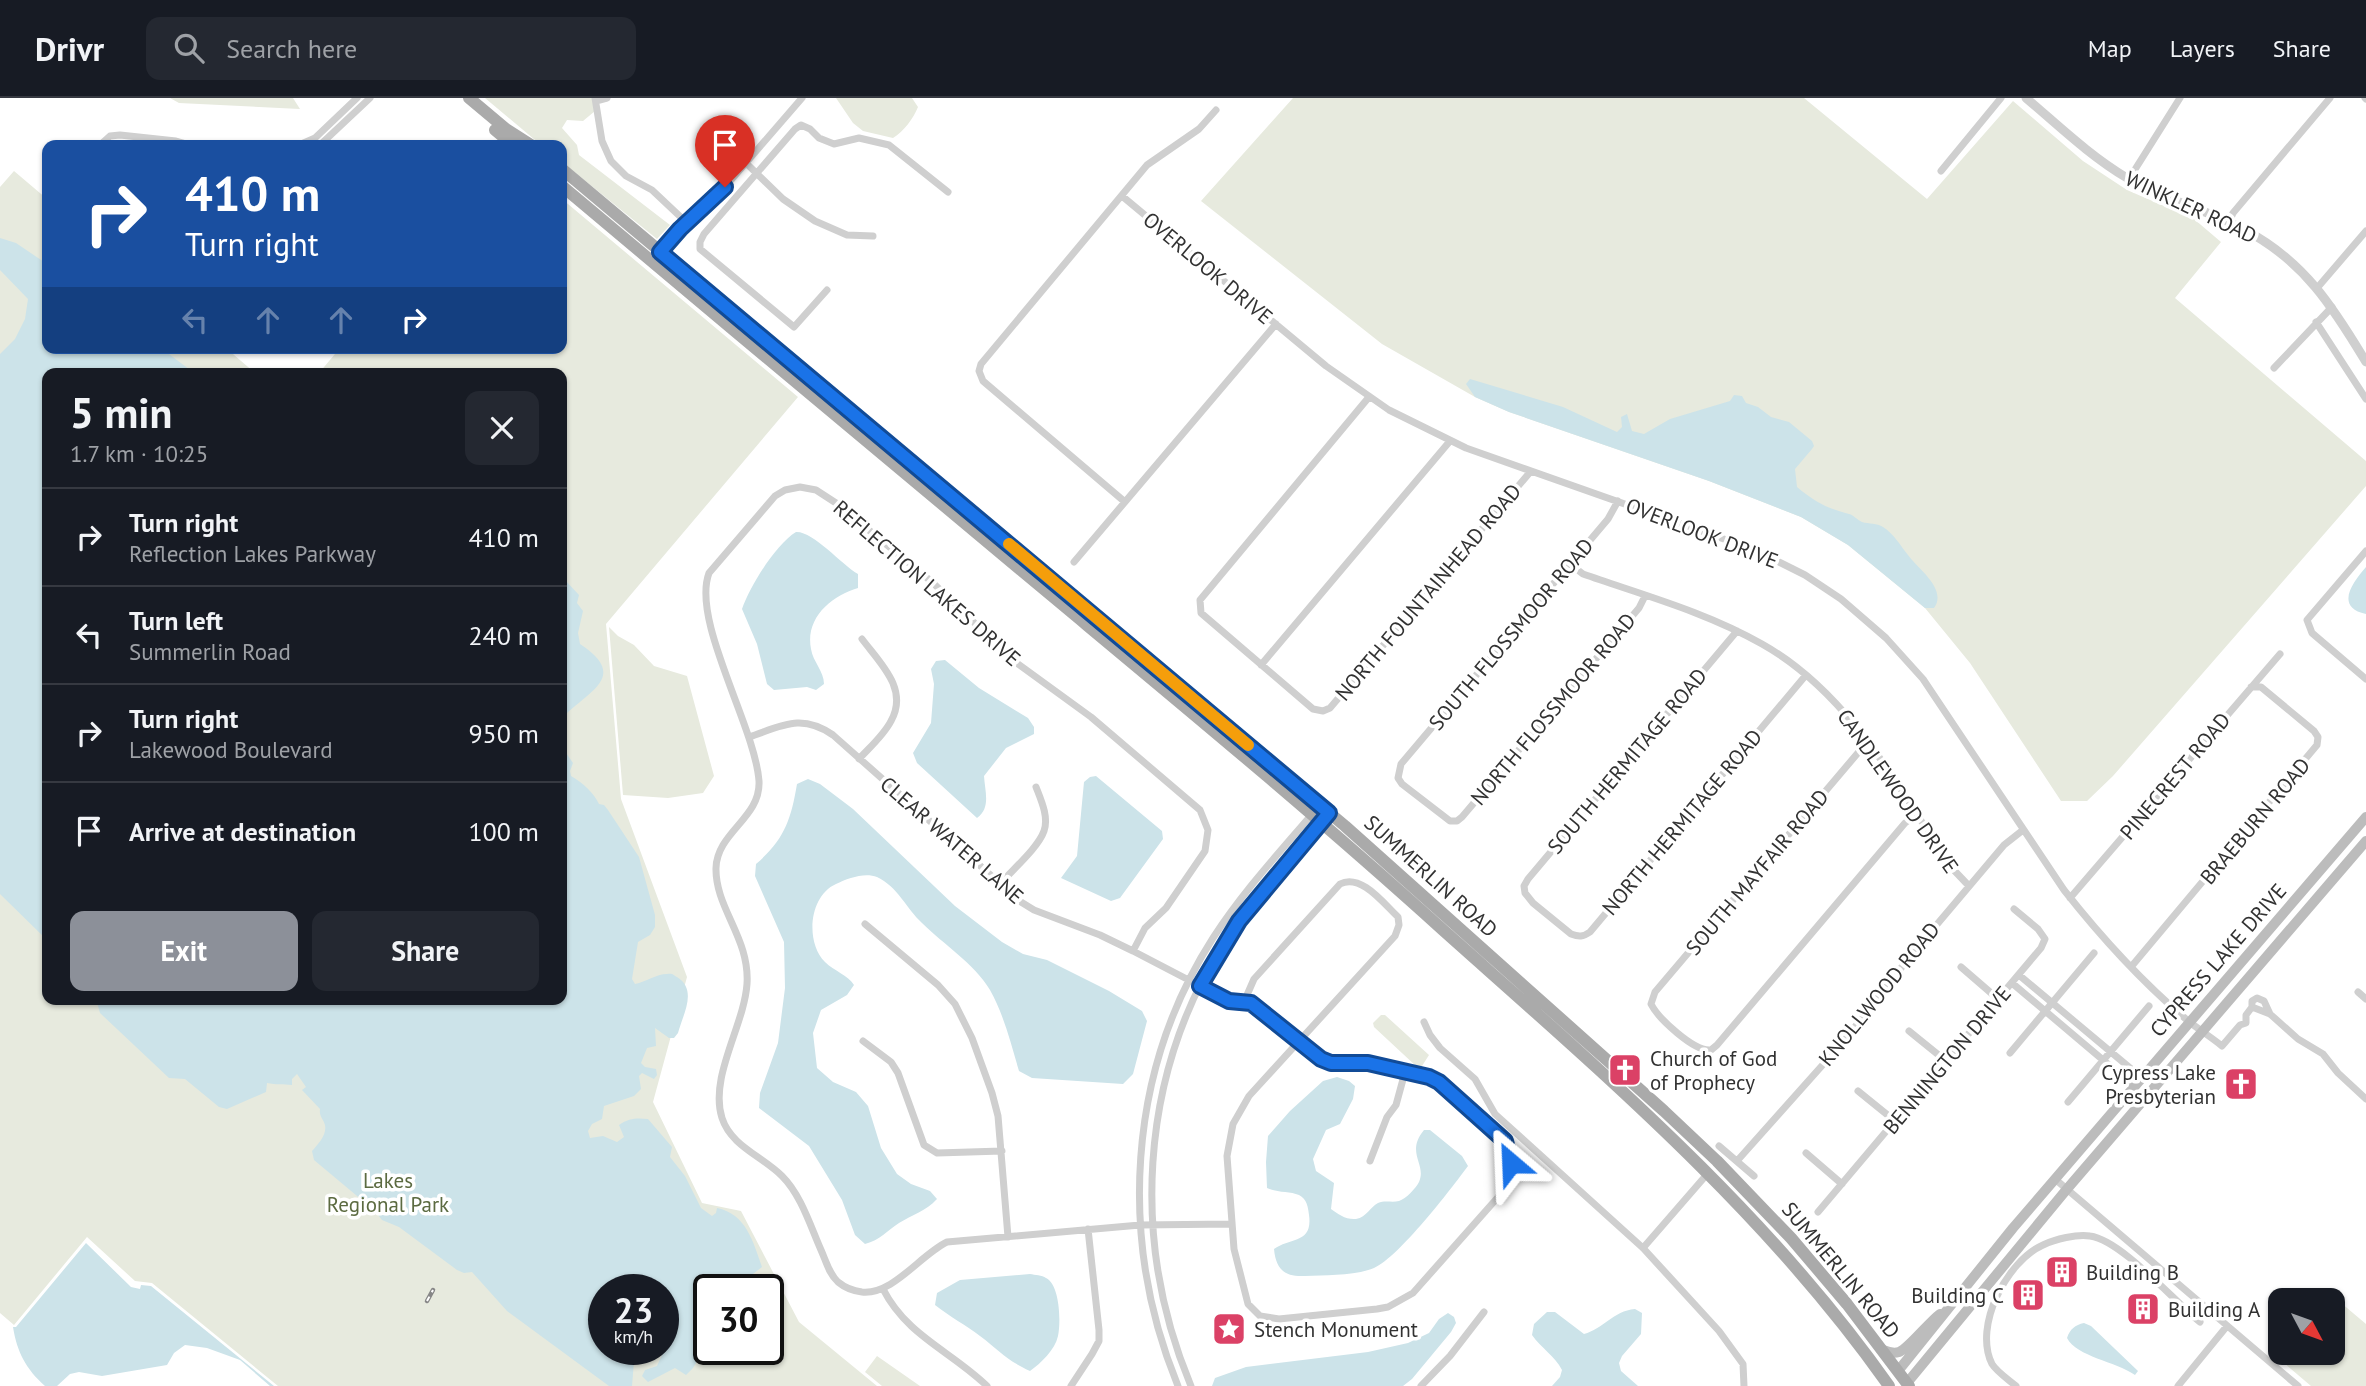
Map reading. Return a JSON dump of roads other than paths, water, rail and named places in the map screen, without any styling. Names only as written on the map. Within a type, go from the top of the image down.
[{"type":"main road","points":[[457,98],[507,140]]},
{"type":"main road","points":[[469,98],[506,129],[524,140]]},
{"type":"main road","points":[[477,98],[526,140]]},
{"type":"main road","name":"SUMMERLIN ROAD","points":[[567,174],[656,257]]},
{"type":"main road","name":"SUMMERLIN ROAD","points":[[567,190],[656,257],[1321,813],[1406,879],[1717,1161],[1799,1247],[1883,1350],[1907,1385]]},
{"type":"main road","name":"SUMMERLIN ROAD","points":[[1321,813],[1709,1172],[1767,1234],[1843,1325],[1886,1385]]},
{"type":"main road","name":"CYPRESS LAKE DRIVE","points":[[1886,1385],[2055,1179],[2366,817]]},
{"type":"main road","name":"CYPRESS LAKE DRIVE","points":[[1907,1385],[2067,1189],[2366,841]]},
{"type":"main road","points":[[1883,1350],[1893,1353],[1902,1351],[1928,1323],[1953,1304]]},
{"type":"street","points":[[312,140],[357,98]]},
{"type":"street","points":[[325,140],[370,98]]},
{"type":"street","points":[[607,98],[595,100],[602,141],[611,161],[626,176],[652,190],[687,223]]},
{"type":"street","points":[[656,257],[746,163],[802,98]]},
{"type":"street","points":[[1941,171],[2001,98]]},
{"type":"street","name":"WINKLER ROAD","points":[[2026,98],[2093,155],[2129,179],[2228,222],[2276,249],[2318,287],[2366,362]]},
{"type":"street","points":[[2129,179],[2180,98]]},
{"type":"street","points":[[2228,222],[2233,212],[2330,98]]},
{"type":"street","points":[[1125,502],[983,381],[979,371],[981,364],[1017,318],[1147,165],[1199,129],[1216,110]]},
{"type":"street","points":[[827,290],[794,327],[701,250],[700,242],[705,234],[801,125],[819,138],[834,144],[859,138],[889,145],[908,157],[948,192]]},
{"type":"street","points":[[106,140],[110,136],[120,135],[168,140]]},
{"type":"street","points":[[746,163],[783,199],[832,230],[848,235],[873,236]]},
{"type":"street","name":"OVERLOOK DRIVE","points":[[1122,196],[1326,366],[1369,397],[1415,424],[1531,471],[1755,550],[1805,575],[1858,613],[1886,638],[1923,679],[2070,898],[2131,967],[2190,1023],[2222,1046],[2240,1025],[2246,1023],[2246,1015],[2252,1007],[2270,1014],[2298,1039],[2323,1055],[2366,1099]]},
{"type":"street","points":[[2318,287],[2366,231]]},
{"type":"street","points":[[2274,368],[2332,307]]},
{"type":"street","points":[[2316,322],[2366,399]]},
{"type":"street","points":[[1074,562],[1276,324]]},
{"type":"street","points":[[1369,397],[1203,594],[1198,607],[1200,613],[1261,665],[1450,440]]},
{"type":"street","name":"NORTH FOUNTAINHEAD ROAD","points":[[1261,665],[1313,709],[1323,711],[1330,708],[1531,471]]},
{"type":"street","name":"REFLECTION LAKES DRIVE","points":[[883,1289],[864,1292],[851,1290],[838,1282],[829,1270],[814,1232],[789,1183],[775,1169],[736,1141],[722,1116],[719,1094],[747,984],[743,945],[720,895],[716,867],[725,841],[748,814],[759,790],[757,770],[721,659],[706,605],[704,586],[709,573],[775,496],[785,490],[800,487],[816,490],[836,503],[942,591],[976,627],[1014,661],[1091,718],[1190,800],[1203,814],[1208,835],[1205,851],[1166,908],[1145,928],[1133,951]]},
{"type":"street","name":"SOUTH FLOSSMOOR ROAD","points":[[1424,802],[1398,778],[1400,765],[1608,519],[1618,500]]},
{"type":"street","points":[[2366,551],[2307,620],[2312,632],[2366,679]]},
{"type":"street","name":"CANDLEWOOD DRIVE","points":[[1570,564],[1583,574],[1708,618],[1737,631],[1777,653],[1806,675],[1840,708],[1868,741],[1954,873],[1969,886]]},
{"type":"street","name":"NORTH FLOSSMOOR ROAD","points":[[1424,802],[1450,821],[1462,817],[1639,608],[1645,596]]},
{"type":"street","name":"SOUTH HERMITAGE ROAD","points":[[1550,917],[1526,895],[1524,886],[1528,879],[1737,631]]},
{"type":"street","points":[[859,760],[891,722],[897,702],[895,685],[862,639]]},
{"type":"street","name":"PINECREST ROAD","points":[[2070,898],[2280,654]]},
{"type":"street","name":"NORTH HERMITAGE ROAD","points":[[1550,917],[1578,936],[1585,936],[1590,932],[1806,675]]},
{"type":"street","name":"BRAEBURN ROAD","points":[[2131,967],[2317,745],[2318,737],[2315,731],[2261,687],[2251,687]]},
{"type":"street","name":"CLEAR WATER LANE","points":[[748,737],[806,722],[820,726],[1021,902],[1034,910],[1100,935],[1229,1001],[1251,1003]]},
{"type":"street","name":"SOUTH MAYFAIR ROAD","points":[[1868,741],[1656,992],[1651,1004],[1655,1013],[1698,1048],[1710,1050],[1722,1040],[1905,822],[1916,815]]},
{"type":"street","points":[[1000,884],[1036,844],[1044,831],[1045,818],[1036,787]]},
{"type":"street","points":[[1178,1386],[1162,1345],[1151,1305],[1139,1225],[1140,1164],[1147,1103],[1166,1034],[1189,979],[1229,914],[1321,813]]},
{"type":"street","points":[[1191,1386],[1163,1302],[1152,1224],[1152,1165],[1161,1096],[1180,1034],[1200,986],[1239,921],[1321,813]]},
{"type":"street","name":"KNOLLWOOD ROAD","points":[[1737,1161],[1844,1041],[2008,840],[2023,830]]},
{"type":"street","points":[[1251,1003],[1247,995],[1254,979],[1340,884],[1352,880],[1368,890],[1398,918],[1398,931],[1299,1043],[1249,1096],[1233,1124],[1227,1156],[1234,1248],[1248,1304],[1260,1316],[1279,1319],[1388,1307],[1413,1293],[1499,1196],[1512,1173],[1505,1141],[1448,1088],[1429,1077],[1368,1063],[1331,1063],[1315,1056],[1299,1043],[1262,1010],[1251,1003]]},
{"type":"street","points":[[2295,900],[2307,910]]},
{"type":"street","name":"BENNINGTON DRIVE","points":[[1818,1212],[2040,948],[2045,939],[2038,929],[2014,909]]},
{"type":"street","points":[[865,924],[938,985],[955,1004],[972,1038],[992,1093],[1002,1151],[1008,1237]]},
{"type":"street","points":[[2010,1053],[2094,953]]},
{"type":"street","points":[[1961,967],[1998,999]]},
{"type":"street","points":[[2019,975],[2110,1052],[2138,1082]]},
{"type":"street","points":[[2012,983],[2103,1060],[2138,1082]]},
{"type":"street","points":[[2358,992],[2366,999]]},
{"type":"street","points":[[2068,1102],[2149,1006]]},
{"type":"street","points":[[1424,1022],[1433,1040],[1475,1079],[1495,1114],[1643,1248],[1739,1355],[1745,1374],[1744,1386]]},
{"type":"street","points":[[1909,1031],[1946,1061]]},
{"type":"street","points":[[863,1041],[891,1062],[898,1073],[924,1144],[937,1153],[1002,1151]]},
{"type":"street","points":[[1370,1161],[1387,1117],[1396,1105],[1405,1072]]},
{"type":"street","points":[[1858,1091],[1895,1121]]},
{"type":"street","points":[[1719,1146],[1754,1175]]},
{"type":"street","points":[[1806,1153],[1842,1184]]},
{"type":"street","points":[[1643,1248],[1709,1172]]},
{"type":"street","points":[[2055,1179],[2298,1386]]},
{"type":"street","points":[[987,1386],[908,1324],[891,1304],[883,1289],[934,1248],[947,1242],[1088,1229],[1152,1224],[1231,1224]]},
{"type":"street","points":[[1071,1386],[1099,1341],[1088,1229]]},
{"type":"street","points":[[2016,1386],[1993,1365],[1985,1338],[1996,1295],[2022,1261],[2043,1244],[2090,1236],[2110,1243],[2200,1321]]},
{"type":"street","points":[[2153,1280],[2162,1270]]},
{"type":"street","points":[[1977,1297],[1992,1306]]},
{"type":"street","points":[[1422,1386],[1450,1356],[1484,1312]]},
{"type":"street","points":[[2178,1386],[2227,1326]]},
{"type":"water","points":[[0,238],[16,243],[42,261],[42,354],[169,354],[187,368],[42,368],[42,935],[0,894],[0,354],[15,339],[25,319],[28,299],[0,270]]},
{"type":"water","points":[[1470,379],[1563,407],[1617,432],[1622,427],[1621,417],[1627,414],[1632,431],[1644,434],[1670,419],[1730,401],[1734,395],[1742,396],[1746,403],[1758,407],[1771,417],[1789,422],[1812,441],[1814,446],[1795,469],[1797,487],[1815,501],[1862,522],[1878,525],[1894,536],[1934,586],[1937,601],[1934,608],[1925,608],[1848,545],[1801,517],[1709,481],[1509,412],[1475,397],[1466,384]]},
{"type":"water","points":[[796,532],[819,542],[858,574],[858,588],[830,603],[816,618],[812,628],[811,649],[824,684],[816,690],[807,687],[774,690],[767,684],[757,644],[742,609],[764,566]]},
{"type":"water","points":[[2366,567],[2366,614],[2351,606],[2349,593]]},
{"type":"water","points":[[567,582],[579,595],[577,603],[583,611],[578,633],[580,644],[595,656],[602,666],[600,683],[567,714]]},
{"type":"water","points":[[945,660],[979,688],[1028,718],[1034,727],[1034,734],[1006,748],[984,776],[986,805],[977,818],[917,763],[913,753],[931,723],[934,684],[931,669],[936,661]]},
{"type":"water","points":[[567,754],[573,763],[571,776],[588,789],[599,804],[604,805],[639,857],[655,915],[655,927],[650,935],[638,942],[632,979],[635,984],[659,975],[672,974],[683,982],[688,995],[678,1033],[674,1038],[669,1038],[655,1028],[656,1046],[647,1048],[641,1063],[645,1067],[656,1069],[657,1075],[654,1079],[642,1073],[639,1076],[641,1089],[634,1096],[604,1106],[602,1119],[592,1124],[588,1131],[590,1138],[603,1136],[617,1142],[624,1137],[619,1125],[633,1119],[648,1119],[672,1147],[670,1157],[685,1176],[701,1208],[712,1216],[717,1208],[727,1211],[742,1222],[762,1267],[753,1274],[693,1274],[695,1365],[686,1375],[675,1368],[648,1382],[642,1376],[645,1370],[657,1365],[679,1365],[679,1274],[588,1274],[588,1365],[634,1365],[632,1386],[609,1386],[507,1311],[472,1272],[457,1270],[399,1227],[382,1220],[375,1211],[314,1160],[312,1151],[323,1136],[325,1125],[320,1109],[302,1090],[306,1087],[297,1074],[292,1079],[292,1085],[267,1083],[266,1092],[227,1109],[219,1107],[185,1079],[169,1078],[100,1013],[98,1005],[567,1005]]},
{"type":"water","points":[[1096,776],[1162,831],[1163,839],[1120,898],[1111,901],[1061,878],[1077,856],[1084,782]]},
{"type":"water","points":[[808,779],[820,784],[853,809],[955,906],[1002,942],[1023,954],[1047,960],[1109,991],[1142,1011],[1147,1021],[1133,1074],[1123,1084],[1032,1078],[1019,1071],[999,1009],[983,980],[916,917],[891,886],[877,877],[862,875],[827,890],[815,909],[814,943],[825,962],[854,985],[847,995],[821,1010],[813,1033],[817,1068],[833,1082],[856,1092],[868,1106],[881,1148],[897,1174],[911,1184],[930,1191],[937,1199],[879,1238],[865,1244],[855,1235],[842,1200],[809,1146],[759,1108],[760,1093],[778,1043],[785,988],[784,942],[755,876],[756,864],[780,838],[792,808],[797,784]]},
{"type":"water","points":[[1337,1077],[1355,1086],[1353,1099],[1340,1124],[1326,1130],[1313,1159],[1316,1171],[1334,1183],[1331,1209],[1336,1213],[1356,1219],[1378,1203],[1405,1198],[1418,1184],[1421,1176],[1416,1145],[1424,1130],[1430,1130],[1462,1156],[1468,1166],[1410,1237],[1397,1251],[1374,1268],[1340,1275],[1292,1275],[1279,1267],[1274,1249],[1304,1235],[1309,1224],[1308,1209],[1299,1195],[1267,1188],[1268,1136],[1290,1111],[1323,1081]]},
{"type":"water","points":[[86,1243],[131,1287],[140,1289],[141,1285],[151,1286],[274,1386],[270,1386],[240,1360],[207,1348],[185,1345],[174,1353],[167,1365],[102,1376],[79,1372],[70,1374],[57,1386],[45,1386],[23,1360],[13,1327],[16,1327]]},
{"type":"water","points":[[1030,1274],[1043,1276],[1051,1282],[1057,1296],[1059,1322],[1054,1346],[1030,1371],[1009,1359],[935,1305],[937,1293],[960,1280]]},
{"type":"water","points":[[1635,1309],[1642,1313],[1641,1334],[1619,1363],[1621,1371],[1638,1386],[1552,1386],[1562,1370],[1532,1335],[1534,1324],[1547,1312],[1555,1312],[1584,1334],[1620,1313]]},
{"type":"water","points":[[1448,1313],[1454,1317],[1456,1323],[1451,1332],[1403,1386],[1212,1386],[1215,1378],[1246,1367],[1368,1352],[1408,1343],[1429,1333],[1439,1319]]},
{"type":"water","points":[[2084,1323],[2091,1326],[2138,1371],[2135,1375],[2079,1350],[2072,1344],[2067,1338],[2070,1332],[2075,1326]]},
{"type":"railway","points":[[427,1301],[433,1290]]},
{"type":"place","name":"Church of God of Prophecy","points":[[1625,1070]]},
{"type":"place","name":"Cypress Lake Presbyterian","points":[[2241,1084]]},
{"type":"place","name":"Building B","points":[[2062,1272]]},
{"type":"place","name":"Building C","points":[[2028,1295]]},
{"type":"place","name":"Building A","points":[[2143,1309]]},
{"type":"place","name":"Stench Monument","points":[[1229,1329]]},
{"type":"park label","name":"Lakes Regional Park","points":[[388,1192]]}]
